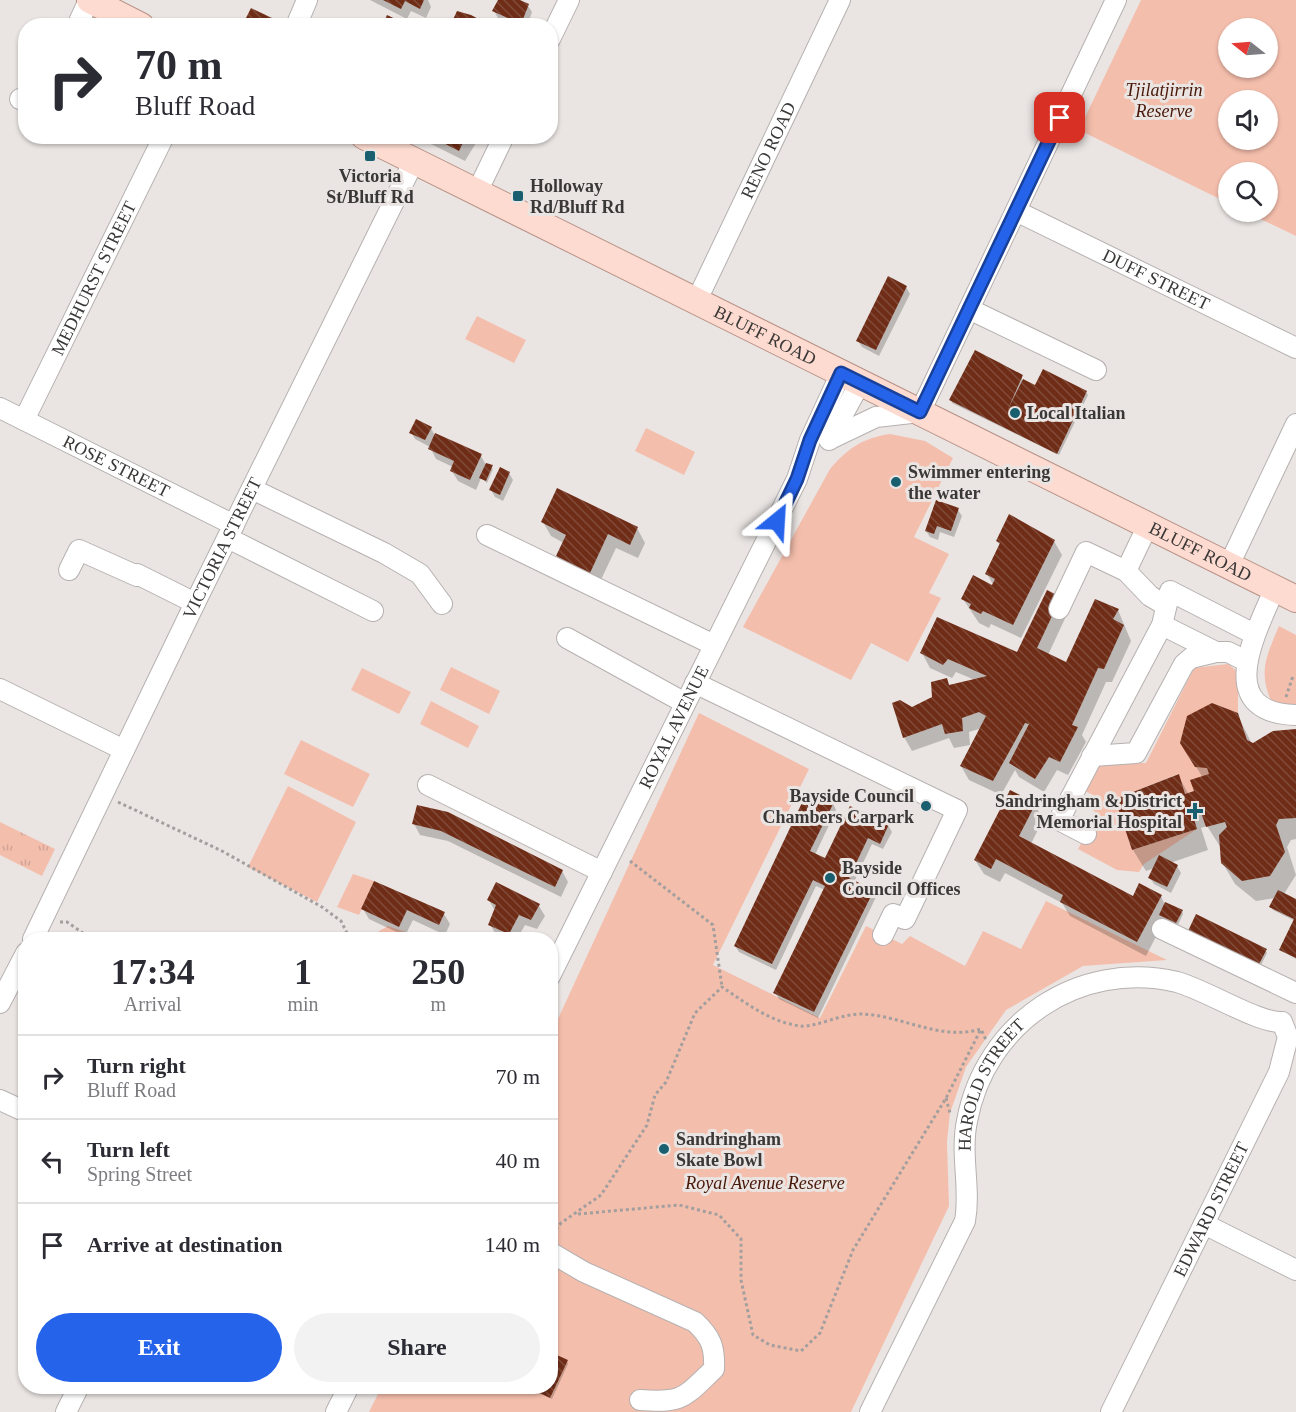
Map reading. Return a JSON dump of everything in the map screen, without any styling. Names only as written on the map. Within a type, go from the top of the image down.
[{"type":"main road","points":[[90,0],[125,18]]},
{"type":"main road","name":"BLUFF ROAD","points":[[380,144],[1286,594]]},
{"type":"street","points":[[81,18],[90,0]]},
{"type":"street","points":[[299,18],[307,0]]},
{"type":"street","points":[[558,23],[569,0]]},
{"type":"street","name":"RENO ROAD","points":[[696,302],[840,0]]},
{"type":"street","points":[[830,439],[876,417],[920,412],[1116,0]]},
{"type":"street","name":"MEDHURST STREET","points":[[24,420],[160,144]]},
{"type":"street","points":[[477,192],[500,144]]},
{"type":"street","name":"VICTORIA STREET","points":[[36,932],[195,603],[414,161]]},
{"type":"street","name":"DUFF STREET","points":[[1016,211],[1296,348]]},
{"type":"street","points":[[969,309],[1096,370]]},
{"type":"street","name":"ROYAL AVENUE","points":[[797,479],[830,439],[851,378]]},
{"type":"street","name":"ROYAL AVENUE","points":[[558,960],[797,479],[810,440],[851,378]]},
{"type":"street","name":"ROSE STREET","points":[[0,408],[231,531],[373,612]]},
{"type":"street","points":[[1229,565],[1296,424]]},
{"type":"street","points":[[252,489],[384,553],[420,574],[442,604]]},
{"type":"street","points":[[1126,571],[1149,525]]},
{"type":"street","points":[[487,535],[714,645]]},
{"type":"street","points":[[69,570],[80,550],[136,576],[137,574],[195,603]]},
{"type":"street","points":[[1059,609],[1086,552],[1126,571],[1150,596],[1165,605]]},
{"type":"street","points":[[1086,834],[1059,820],[1162,625],[1170,591],[1254,634]]},
{"type":"street","points":[[1286,594],[1254,634],[1246,661],[1246,674],[1251,692],[1260,707],[1273,714],[1296,715]]},
{"type":"street","points":[[1162,625],[1216,652]]},
{"type":"street","points":[[567,638],[685,703]]},
{"type":"street","points":[[1092,756],[1136,753],[1184,664],[1191,658],[1216,652],[1228,652],[1246,661]]},
{"type":"street","points":[[695,683],[957,810],[905,919],[893,914],[883,935]]},
{"type":"street","points":[[0,689],[124,750]]},
{"type":"street","points":[[428,785],[602,872]]},
{"type":"street","points":[[1162,929],[1296,993]]},
{"type":"street","points":[[0,1003],[18,968]]},
{"type":"street","name":"HAROLD STREET","points":[[870,1412],[965,1221],[968,1204],[963,1144],[967,1118],[980,1080],[997,1049],[1021,1020],[1043,1005],[1089,982],[1153,977],[1206,992],[1289,1033]]},
{"type":"street","name":"EDWARD STREET","points":[[1111,1412],[1279,1072],[1296,1006]]},
{"type":"street","points":[[0,1100],[18,1108]]},
{"type":"street","points":[[1204,1224],[1296,1270]]},
{"type":"street","points":[[558,1257],[584,1272],[695,1322],[708,1334],[715,1350],[714,1369],[683,1398],[670,1402],[640,1400]]},
{"type":"street","points":[[66,1412],[75,1394]]},
{"type":"street","points":[[336,1412],[344,1394]]},
{"type":"path","points":[[102,794],[222,851],[322,907],[341,921],[346,932]]},
{"type":"path","points":[[630,861],[713,925],[722,987],[763,1015],[802,1026],[839,1015],[864,1014],[942,1032],[968,1033],[981,1029]]},
{"type":"path","points":[[45,914],[62,923],[67,922],[81,932]]},
{"type":"path","points":[[558,1227],[601,1195],[646,1125],[655,1095],[666,1082],[695,1013],[722,987]]},
{"type":"path","points":[[981,1029],[983,1037],[997,1049]]},
{"type":"path","points":[[578,1214],[679,1205],[719,1215],[741,1239],[741,1280],[753,1335],[770,1345],[801,1351],[820,1334],[832,1298],[853,1250],[946,1098],[981,1029]]},
{"type":"green space","name":"Tjilatjirrin Reserve","points":[[1141,0],[1296,0],[1296,236],[1267,222],[1278,222],[1278,162],[1218,162],[1218,198],[1079,130]]},
{"type":"green space","points":[[477,316],[526,340],[514,363],[465,339]]},
{"type":"green space","points":[[646,428],[695,452],[684,475],[635,451]]},
{"type":"green space","points":[[890,434],[925,441],[953,458],[914,537],[949,554],[929,593],[941,598],[908,662],[871,643],[851,680],[743,627],[830,469],[843,455],[857,445],[872,438]]},
{"type":"green space","points":[[1279,626],[1296,635],[1296,711],[1272,703],[1265,682],[1267,656]]},
{"type":"green space","points":[[1228,664],[1238,672],[1238,713],[1212,703],[1207,768],[1209,774],[1194,791],[1185,794],[1178,774],[1115,799],[1132,850],[1197,829],[1144,864],[1139,872],[1117,870],[1078,849],[1097,813],[1091,809],[1097,797],[1083,790],[1097,763],[1146,763],[1194,668]]},
{"type":"green space","points":[[451,667],[500,691],[489,714],[440,690]]},
{"type":"green space","points":[[362,668],[411,692],[399,714],[351,690]]},
{"type":"green space","points":[[431,701],[479,726],[468,748],[420,724]]},
{"type":"green space","name":"Royal Avenue Reserve","points":[[699,713],[809,769],[713,965],[820,1018],[866,926],[902,944],[910,936],[965,966],[983,931],[1021,949],[1046,901],[1167,960],[1083,966],[1006,1010],[966,1067],[950,1113],[947,1142],[949,1206],[851,1412],[369,1412],[378,1394],[558,1394],[558,1019]]},
{"type":"green space","points":[[301,740],[370,774],[353,807],[284,774]]},
{"type":"green space","points":[[288,786],[356,822],[317,902],[248,867]]},
{"type":"green space","points":[[0,822],[55,849],[42,876],[0,855]]},
{"type":"green space","points":[[353,874],[374,881],[359,915],[337,907]]},
{"type":"green space","points":[[388,926],[406,932],[379,932]]},
{"type":"building","points":[[383,0],[424,0],[420,9],[405,1],[401,9]]},
{"type":"building","points":[[498,0],[520,0],[529,4],[523,18],[508,18],[492,11]]},
{"type":"building","points":[[251,8],[272,18],[246,18]]},
{"type":"building","points":[[457,11],[477,18],[454,18]]},
{"type":"building","points":[[445,144],[462,144],[459,151]]},
{"type":"building","points":[[888,276],[907,286],[876,350],[856,341]]},
{"type":"building","points":[[975,350],[1023,375],[1008,409],[1023,379],[1035,385],[1043,369],[1087,391],[1057,454],[949,400]]},
{"type":"building","points":[[416,419],[432,427],[425,440],[409,433]]},
{"type":"building","points":[[435,433],[482,454],[470,480],[450,471],[454,461],[428,449]]},
{"type":"building","points":[[486,463],[493,465],[486,481],[479,478]]},
{"type":"building","points":[[500,467],[510,472],[500,495],[489,490]]},
{"type":"building","points":[[557,488],[638,527],[630,545],[608,534],[590,573],[556,556],[566,535],[541,522]]},
{"type":"building","points":[[936,500],[959,508],[951,531],[937,526],[934,534],[925,531]]},
{"type":"building","points":[[1009,514],[1055,540],[1013,625],[983,611],[981,614],[969,608],[971,604],[961,599],[973,575],[992,585],[995,579],[985,574],[1000,543],[996,541]]},
{"type":"building","points":[[1047,590],[1061,597],[1037,648],[1066,662],[1095,599],[1119,609],[1113,619],[1124,625],[1104,669],[1098,668],[1072,725],[1078,727],[1060,762],[1049,757],[1035,779],[1009,763],[1029,724],[1025,723],[993,781],[960,766],[986,716],[979,712],[962,718],[963,731],[945,734],[942,724],[903,738],[892,703],[900,700],[912,707],[932,697],[931,682],[947,678],[949,685],[987,676],[948,659],[943,665],[920,653],[937,617],[1017,652]]},
{"type":"building","points":[[1212,703],[1238,713],[1247,740],[1253,743],[1273,731],[1296,729],[1296,818],[1279,819],[1276,825],[1285,852],[1270,876],[1242,881],[1221,863],[1219,835],[1227,827],[1225,822],[1206,827],[1198,804],[1190,806],[1197,829],[1132,850],[1115,799],[1179,774],[1185,794],[1194,791],[1190,780],[1209,774],[1207,768],[1195,767],[1180,743],[1187,716]]},
{"type":"building","points":[[808,790],[834,802],[810,851],[825,858],[850,806],[889,824],[880,844],[868,838],[849,878],[874,890],[814,1012],[773,993],[825,886],[813,880],[772,964],[734,946]]},
{"type":"building","points":[[1010,790],[1036,803],[1019,836],[1133,896],[1139,883],[1162,895],[1137,942],[1060,902],[1063,895],[996,859],[991,869],[974,860]]},
{"type":"building","points":[[417,805],[448,812],[563,870],[555,887],[441,831],[412,824]]},
{"type":"building","points":[[1159,855],[1178,865],[1167,887],[1148,878]]},
{"type":"building","points":[[374,881],[445,912],[439,925],[407,910],[399,927],[361,909]]},
{"type":"building","points":[[496,882],[540,904],[531,920],[519,915],[510,932],[504,932],[488,925],[496,905],[487,900]]},
{"type":"building","points":[[1278,890],[1296,899],[1296,958],[1279,950],[1294,919],[1269,907]]},
{"type":"building","points":[[1165,902],[1183,910],[1176,923],[1159,915]]},
{"type":"building","points":[[1196,914],[1267,949],[1258,966],[1188,931]]},
{"type":"building","points":[[558,1356],[568,1360],[558,1381]]},
{"type":"place","name":"Victoria St/Bluff Rd","points":[[370,156]]},
{"type":"place","name":"Holloway Rd/Bluff Rd","points":[[518,196]]},
{"type":"place","name":"Local Italian","points":[[1015,413]]},
{"type":"place","name":"Swimmer entering the water","points":[[896,482]]},
{"type":"place","name":"Bayside Council Chambers Carpark","points":[[926,806]]},
{"type":"place","name":"Sandringham & District Memorial Hospital","points":[[1195,811]]},
{"type":"place","name":"Bayside Council Offices","points":[[830,878]]},
{"type":"place","name":"Sandringham Skate Bowl","points":[[664,1149]]},
{"type":"route","points":[[777,521],[797,479],[810,440],[841,373],[920,412],[1060,118]]}]
